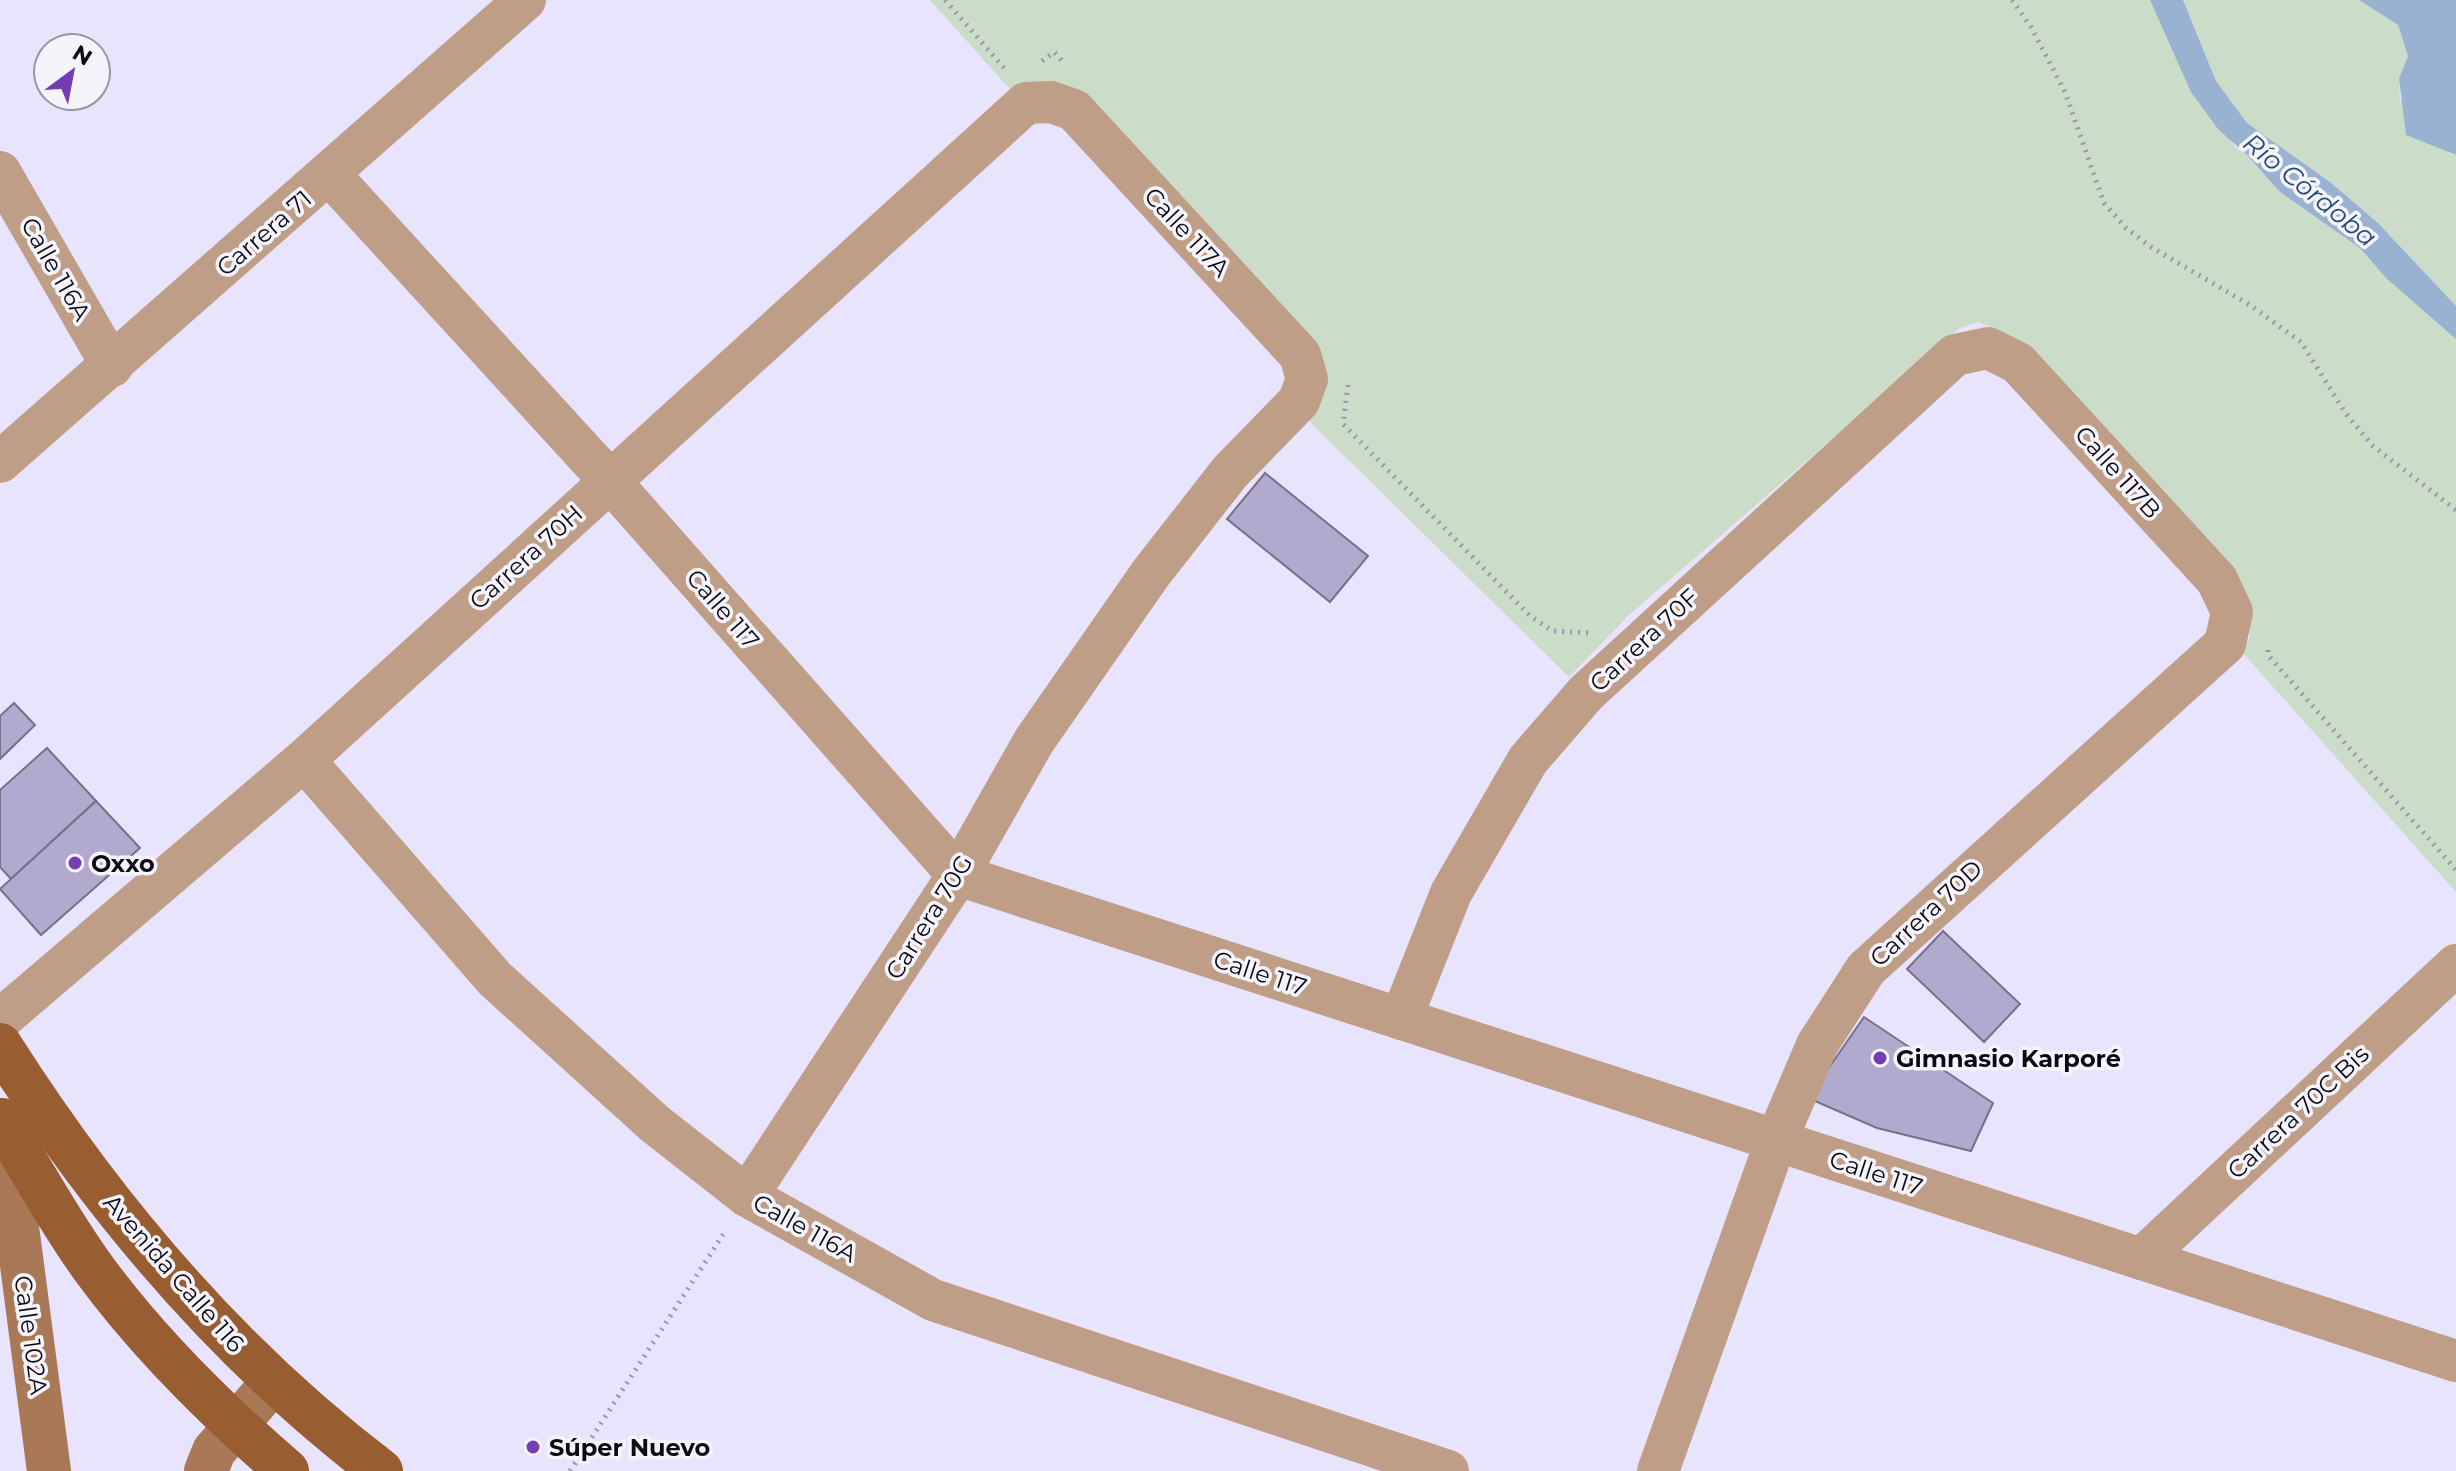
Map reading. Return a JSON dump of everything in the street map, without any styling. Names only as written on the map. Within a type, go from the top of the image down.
[{"type":"main road","name":"Avenida Calle 116","points":[[0,1045],[30,1093],[142,1242],[273,1382],[381,1471]]},
{"type":"main road","points":[[2,1117],[47,1200],[94,1269],[147,1334],[235,1426],[287,1471]]},
{"type":"street","name":"Carrera 71","points":[[0,462],[330,175],[525,0]]},
{"type":"street","name":"Calle 117A","points":[[1054,81],[1074,110],[1300,355],[1325,378]]},
{"type":"street","name":"Carrera 70H","points":[[0,1020],[304,760],[1026,103],[1054,81]]},
{"type":"street","name":"Calle 116A","points":[[0,172],[112,366]]},
{"type":"street","name":"Calle 117","points":[[330,175],[610,481],[958,875],[2456,1361]]},
{"type":"street","name":"Calle 117B","points":[[1988,348],[2018,363],[2217,580],[2232,612]]},
{"type":"street","name":"Carrera 70F","points":[[1401,1019],[1459,879],[1528,760],[1586,693],[1955,355],[1988,348]]},
{"type":"street","name":"Carrera 70G","points":[[747,1196],[958,875],[1034,741],[1151,573],[1230,472],[1325,378]]},
{"type":"street","name":"Carrera 70D","points":[[1658,1471],[1776,1141],[1817,1045],[1866,969],[2225,644],[2232,612]]},
{"type":"street","name":"Calle 116A","points":[[304,760],[495,979],[655,1124],[747,1196],[933,1300],[1448,1471]]},
{"type":"street","name":"Carrera 70C Bis","points":[[2141,1259],[2456,965]]},
{"type":"street","name":"Calle 102A","points":[[2,1117],[49,1471]]},
{"type":"street","points":[[206,1471],[214,1451],[273,1382]]},
{"type":"path","points":[[945,0],[1006,70]]},
{"type":"path","points":[[2012,0],[2031,27],[2065,92],[2104,203],[2126,228],[2151,247],[2250,305],[2301,342],[2346,414],[2373,446],[2456,510]]},
{"type":"path","points":[[1325,378],[1350,388],[1343,424],[1530,616],[1553,631],[1577,635],[1596,632]]},
{"type":"path","points":[[2270,641],[2268,655],[2456,870]]},
{"type":"path","points":[[570,1471],[747,1196]]},
{"type":"green space","points":[[930,0],[2150,0],[2235,147],[2248,156],[2280,192],[2360,248],[2386,278],[2456,338],[2456,892],[2242,652],[2250,637],[2248,614],[1989,326],[1978,322],[1960,328],[1628,616],[1569,677],[1309,421],[1323,393],[1087,104],[1016,96]]},
{"type":"green space","points":[[2183,0],[2359,0],[2398,25],[2408,56],[2399,80],[2400,99],[2450,154],[2456,155],[2456,306],[2378,223],[2330,182],[2247,123],[2216,81]]},
{"type":"water","name":"Río Córdoba","points":[[2150,0],[2183,0],[2216,81],[2247,123],[2330,182],[2378,223],[2456,306],[2456,339],[2386,278],[2360,248],[2280,192],[2248,156],[2218,129],[2191,92]]},
{"type":"water","points":[[2359,0],[2456,0],[2456,155],[2406,135],[2399,79],[2408,56],[2398,25]]},
{"type":"building","points":[[1265,473],[1368,556],[1330,602],[1227,519]]},
{"type":"building","points":[[14,703],[35,725],[0,759],[0,716]]},
{"type":"building","points":[[47,748],[96,801],[11,879],[0,867],[0,790]]},
{"type":"building","name":"Oxxo","points":[[96,801],[140,848],[41,935],[0,889]]},
{"type":"building","points":[[1943,931],[2020,1004],[1984,1042],[1907,969]]},
{"type":"building","name":"Gimnasio Karporé","points":[[1864,1017],[1993,1103],[1971,1151],[1877,1128],[1808,1098]]},
{"type":"place","name":"Oxxo","points":[[75,863]]},
{"type":"place","name":"Gimnasio Karporé","points":[[1880,1058]]},
{"type":"place","name":"Súper Nuevo","points":[[533,1447]]}]
